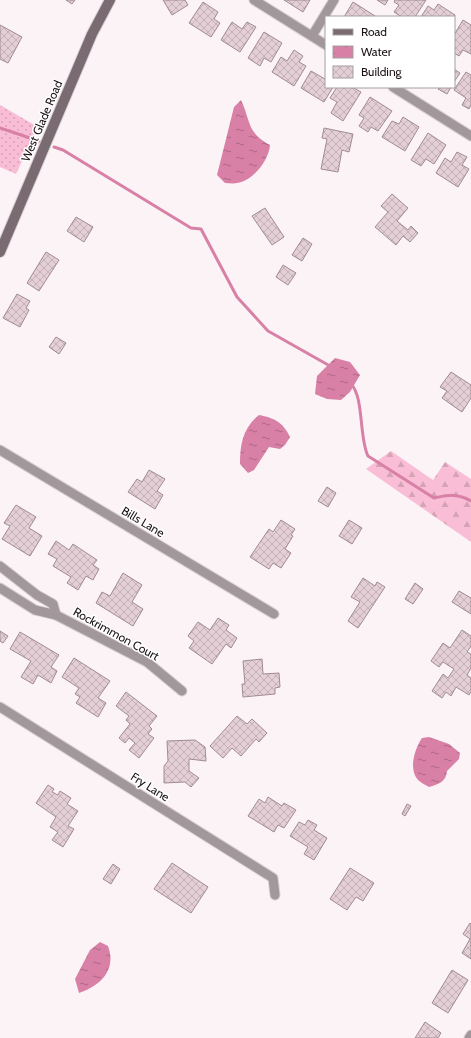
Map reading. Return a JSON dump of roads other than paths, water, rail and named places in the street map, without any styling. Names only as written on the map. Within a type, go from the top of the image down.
[{"type":"main road","name":"West Glade Road","points":[[0,252],[92,34],[110,0]]},
{"type":"street","points":[[254,0],[325,44]]},
{"type":"street","points":[[312,36],[334,0]]},
{"type":"street","points":[[395,88],[471,136]]},
{"type":"street","name":"Bills Lane","points":[[0,450],[274,614]]},
{"type":"street","name":"Rockrimmon Court","points":[[2,570],[37,595],[53,604],[56,615]]},
{"type":"street","name":"Rockrimmon Court","points":[[0,588],[35,610],[56,615],[147,662],[182,691]]},
{"type":"street","name":"Fry Lane","points":[[0,707],[273,878],[275,895]]},
{"type":"water","points":[[241,100],[250,126],[262,140],[270,145],[269,151],[259,169],[249,178],[237,183],[225,183],[217,175],[234,107]]},
{"type":"water","points":[[335,358],[350,362],[360,375],[350,392],[341,400],[327,399],[315,394],[317,376]]},
{"type":"water","points":[[259,415],[281,424],[290,437],[285,445],[280,449],[269,447],[254,470],[248,473],[240,464],[242,443],[249,425]]},
{"type":"water","points":[[429,737],[449,744],[460,753],[459,759],[447,771],[444,780],[439,784],[429,787],[418,780],[413,770],[413,765],[419,742],[422,738]]},
{"type":"water","points":[[100,942],[108,946],[110,962],[108,970],[105,976],[94,986],[79,993],[75,979],[90,950]]},
{"type":"waterway","points":[[0,128],[39,141]]},
{"type":"waterway","points":[[54,147],[63,150],[191,228],[201,229],[237,297],[268,331],[330,366]]},
{"type":"waterway","points":[[351,384],[358,398],[363,439],[368,456],[434,498],[453,495],[466,498],[471,501]]}]
